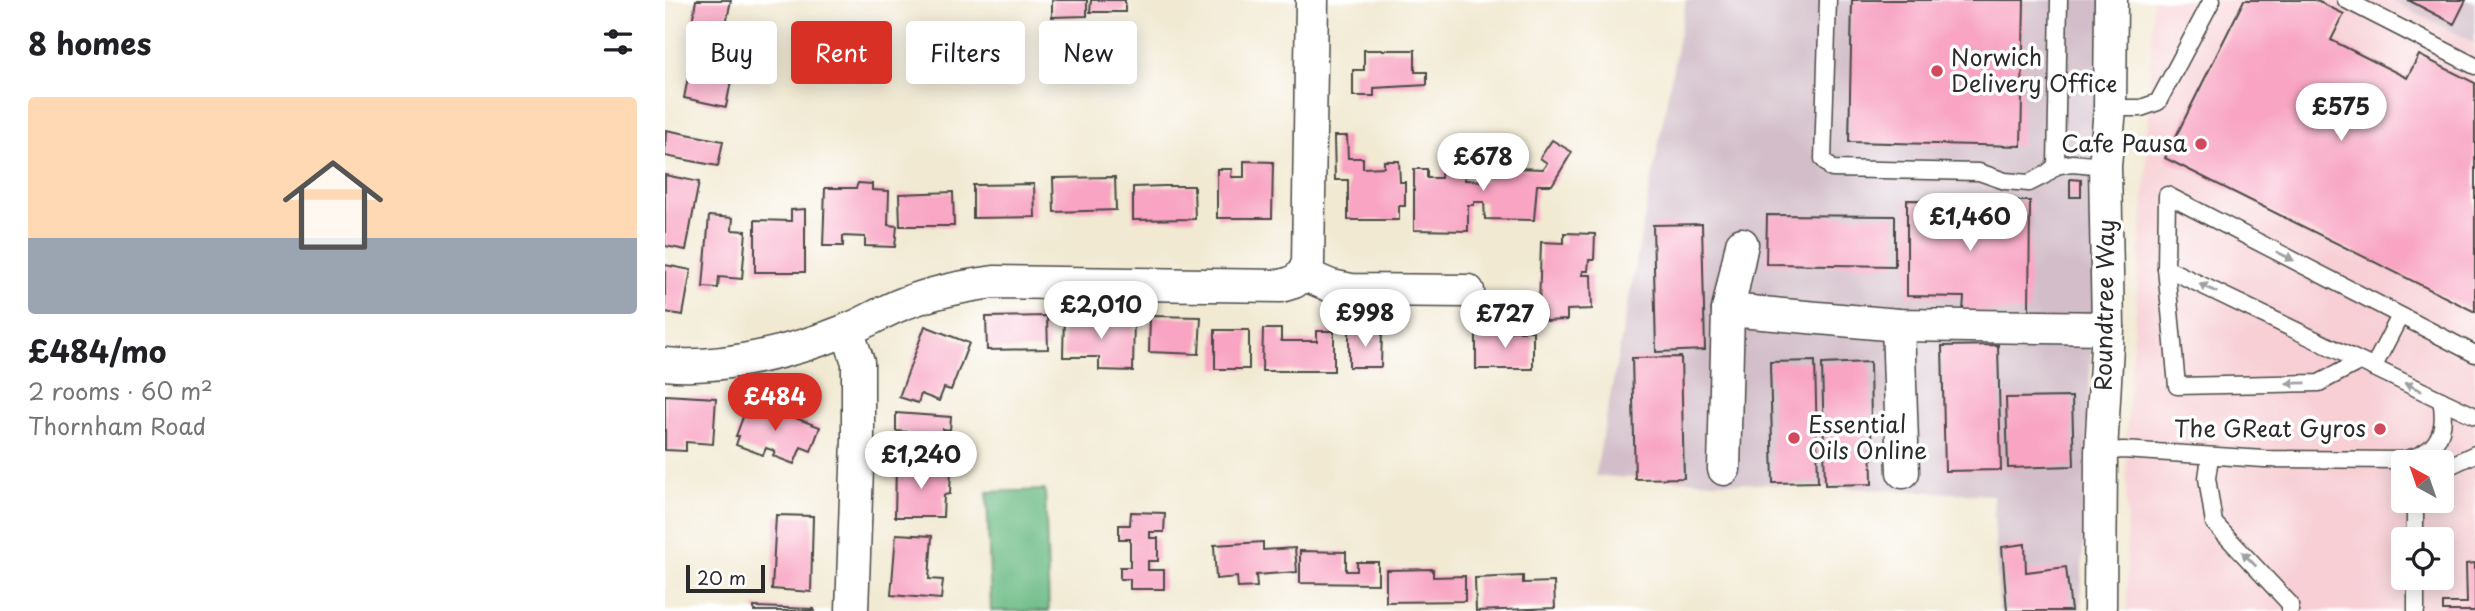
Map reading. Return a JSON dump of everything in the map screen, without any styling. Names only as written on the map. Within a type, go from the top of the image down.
[{"type":"street","points":[[665,364],[732,362],[783,352],[847,330],[905,303],[956,287],[994,282],[1281,286],[1294,282],[1303,274],[1308,263],[1312,0]]},
{"type":"street","name":"Roundtree Way","points":[[2100,611],[2101,452],[2108,328],[2105,166],[2110,108],[2111,0]]},
{"type":"street","points":[[1724,470],[1728,310],[1742,244]]},
{"type":"street","points":[[1303,274],[1331,286],[1351,290],[1468,291]]},
{"type":"street","points":[[1728,310],[1898,325],[2108,328]]},
{"type":"street","points":[[1898,325],[1903,472]]},
{"type":"street","points":[[847,330],[858,362],[852,611]]},
{"type":"lane","points":[[1828,0],[1823,159],[1832,169],[1979,172],[2005,181],[2029,183],[2056,166],[2071,163],[2105,166]]},
{"type":"lane","points":[[2056,166],[2059,0]]},
{"type":"lane","points":[[2110,108],[2141,108],[2158,102],[2212,0]]},
{"type":"lane","points":[[2346,0],[2475,66]]},
{"type":"lane","points":[[2400,316],[2366,365],[2319,383],[2177,386],[2166,268],[2167,195],[2475,354]]},
{"type":"lane","points":[[2166,268],[2475,416]]},
{"type":"lane","points":[[2428,450],[2443,428],[2441,400]]},
{"type":"lane","points":[[2101,452],[2123,450],[2210,457],[2391,463]]},
{"type":"lane","points":[[2454,464],[2475,454]]},
{"type":"lane","points":[[2210,457],[2207,478],[2214,523],[2290,604],[2290,611]]},
{"type":"lane","points":[[2416,590],[2416,611]]},
{"type":"shaded area","points":[[1686,0],[2102,0],[2105,64],[2081,611],[1999,611],[1993,495],[1595,476]]},
{"type":"shaded area","points":[[2153,0],[2390,0],[2475,43],[2475,611],[2127,611],[2126,435],[2146,171]]},
{"type":"shaded area","points":[[2390,0],[2475,0],[2475,43]]},
{"type":"green space","points":[[1045,490],[1049,611],[991,611],[987,492]]},
{"type":"building","points":[[696,0],[731,0],[727,21],[692,21]]},
{"type":"building","points":[[1052,0],[1087,0],[1087,16],[1052,17]]},
{"type":"building","points":[[1091,0],[1125,0],[1125,12],[1090,12]]},
{"type":"building","name":"Norwich Delivery Office","points":[[1852,0],[2024,0],[2021,146],[1849,142]]},
{"type":"building","points":[[2244,0],[2315,0],[2344,14],[2331,40],[2407,78],[2419,55],[2475,83],[2475,312],[2165,158]]},
{"type":"building","points":[[2408,0],[2466,0],[2454,24]]},
{"type":"building","points":[[1364,50],[1415,50],[1415,72],[1427,72],[1427,85],[1374,88],[1374,96],[1353,96],[1353,70],[1364,70]]},
{"type":"building","points":[[687,84],[730,84],[726,107],[684,98]]},
{"type":"building","points":[[666,130],[723,141],[718,166],[665,156]]},
{"type":"building","points":[[1334,136],[1347,136],[1348,158],[1363,158],[1363,168],[1384,167],[1384,161],[1399,161],[1400,182],[1405,182],[1405,206],[1399,206],[1399,220],[1348,220],[1348,180],[1335,180]]},
{"type":"building","points":[[1552,140],[1572,152],[1552,185],[1537,185],[1534,220],[1485,219],[1484,202],[1474,202],[1474,205],[1468,205],[1468,231],[1414,230],[1414,169],[1427,169],[1427,178],[1441,178],[1442,166],[1465,166],[1465,180],[1485,181],[1486,167],[1543,169],[1547,163],[1540,158]]},
{"type":"building","points":[[1244,161],[1273,162],[1272,218],[1217,218],[1217,169],[1232,169],[1231,177],[1244,177]]},
{"type":"building","points":[[665,175],[699,182],[686,250],[665,246]]},
{"type":"building","points":[[1115,177],[1116,210],[1054,212],[1053,178]]},
{"type":"building","points":[[2070,179],[2081,180],[2081,197],[2070,197]]},
{"type":"building","points":[[858,183],[872,184],[872,190],[889,191],[888,225],[897,226],[895,247],[865,246],[865,237],[843,236],[843,246],[823,246],[825,188],[856,188]]},
{"type":"building","points":[[1034,184],[1035,217],[973,218],[973,185]]},
{"type":"building","points":[[1194,186],[1195,219],[1133,220],[1133,187]]},
{"type":"building","points":[[953,192],[954,226],[900,226],[899,194]]},
{"type":"building","points":[[1907,200],[2030,201],[2029,312],[1963,311],[1964,297],[1907,296]]},
{"type":"building","points":[[805,209],[805,272],[755,272],[755,220],[791,221],[791,210]]},
{"type":"building","points":[[1767,215],[1895,216],[1895,266],[1766,264]]},
{"type":"building","points":[[709,216],[733,218],[732,230],[746,231],[742,279],[719,277],[718,288],[703,287]]},
{"type":"building","points":[[1702,224],[1705,350],[1656,352],[1653,225]]},
{"type":"building","points":[[1564,233],[1595,234],[1594,260],[1589,260],[1588,271],[1583,271],[1582,275],[1591,275],[1592,309],[1567,310],[1567,320],[1545,321],[1545,308],[1539,309],[1541,242],[1564,243]]},
{"type":"building","points":[[665,265],[691,270],[683,315],[665,312]]},
{"type":"building","points":[[1064,314],[1088,314],[1088,323],[1109,323],[1109,316],[1134,316],[1133,371],[1099,370],[1099,357],[1063,357]]},
{"type":"building","points":[[1047,316],[1048,349],[987,350],[986,317]]},
{"type":"building","points":[[1150,316],[1201,317],[1199,354],[1149,352]]},
{"type":"building","points":[[925,326],[969,343],[951,390],[944,388],[939,401],[921,394],[918,403],[899,397]]},
{"type":"building","points":[[1263,329],[1281,329],[1281,341],[1317,341],[1317,331],[1334,331],[1334,371],[1262,371]]},
{"type":"building","points":[[1215,330],[1249,330],[1249,369],[1215,369]]},
{"type":"building","points":[[1349,331],[1382,331],[1381,367],[1349,367]]},
{"type":"building","points":[[1476,331],[1533,331],[1533,369],[1476,369]]},
{"type":"building","points":[[1998,345],[2001,470],[1945,471],[1942,346]]},
{"type":"building","points":[[1681,357],[1684,478],[1635,479],[1632,358]]},
{"type":"building","points":[[1815,361],[1818,482],[1773,483],[1770,362]]},
{"type":"building","points":[[1870,362],[1872,484],[1825,485],[1822,364]]},
{"type":"building","points":[[665,395],[716,398],[713,444],[686,442],[686,451],[665,450]]},
{"type":"building","points":[[2072,397],[2074,466],[2008,468],[2006,398]]},
{"type":"building","points":[[749,401],[820,427],[811,451],[801,447],[794,464],[773,456],[775,451],[766,448],[763,455],[736,445],[739,436],[736,436]]},
{"type":"building","points":[[896,413],[951,417],[950,430],[943,429],[941,460],[914,458],[915,447],[908,447],[908,432],[896,431]]},
{"type":"building","points":[[896,466],[951,467],[950,494],[944,495],[943,517],[895,517]]},
{"type":"building","points":[[1131,512],[1165,513],[1164,532],[1150,532],[1150,538],[1158,538],[1158,561],[1148,561],[1148,570],[1164,570],[1164,589],[1130,589],[1130,579],[1120,579],[1120,567],[1130,567],[1130,539],[1119,539],[1119,525],[1130,525]]},
{"type":"building","points":[[776,515],[813,516],[811,592],[772,589]]},
{"type":"building","points":[[896,534],[932,536],[929,579],[943,580],[941,599],[891,595]]},
{"type":"building","points":[[1263,542],[1263,550],[1295,548],[1297,572],[1256,575],[1257,587],[1238,588],[1237,577],[1216,579],[1214,545]]},
{"type":"building","points":[[2025,544],[2026,572],[2066,567],[2071,611],[2007,611],[2002,547]]},
{"type":"building","points":[[1300,551],[1346,552],[1346,571],[1357,571],[1357,562],[1378,562],[1378,584],[1300,583]]},
{"type":"building","points":[[2475,563],[2475,611],[2443,611],[2443,603],[2467,603],[2466,564]]},
{"type":"building","points":[[1433,569],[1433,577],[1465,576],[1465,601],[1386,602],[1386,570]]},
{"type":"building","points":[[1523,576],[1523,583],[1554,582],[1555,608],[1476,611],[1475,578]]},
{"type":"building","points":[[754,607],[814,609],[814,611],[754,611]]},
{"type":"place","name":"Norwich Delivery Office","points":[[1937,71]]},
{"type":"place","name":"Cafe Pausa","points":[[2201,144]]},
{"type":"place","name":"The GReat Gyros","points":[[2380,429]]},
{"type":"place","name":"Essential Oils Online","points":[[1794,438]]}]
